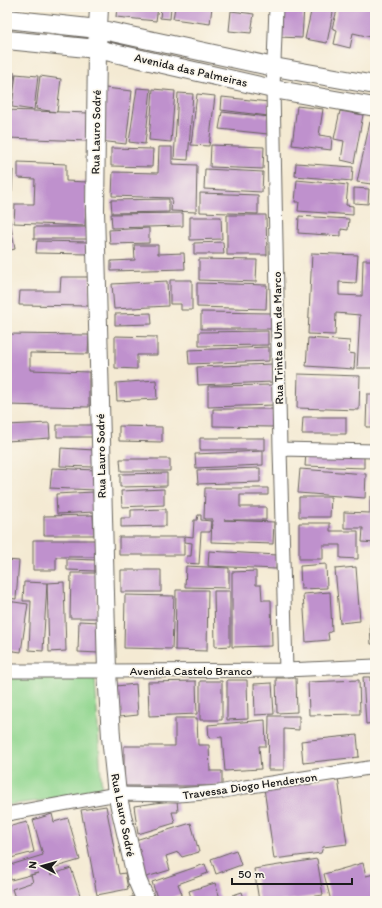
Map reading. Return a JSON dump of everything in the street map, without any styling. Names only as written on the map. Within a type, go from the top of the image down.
[{"type":"street","name":"Rua Lauro Sodré","points":[[99,7],[95,210],[107,671],[111,737],[117,794],[137,880],[146,901]]},
{"type":"street","name":"Rua Trinta e Um de Marco","points":[[276,7],[273,89],[286,670]]},
{"type":"street","name":"Avenida das Palmeiras","points":[[7,19],[98,29],[274,67],[375,85]]},
{"type":"street","name":"Avenida das Palmeiras","points":[[7,40],[97,49],[273,89],[375,107]]},
{"type":"street","points":[[280,450],[375,451]]},
{"type":"street","name":"Avenida Castelo Branco","points":[[7,671],[286,670],[375,666]]},
{"type":"street","name":"Travessa Diogo Henderson","points":[[7,814],[117,794],[178,796],[219,792],[375,767]]},
{"type":"green space","points":[[7,676],[95,679],[102,793],[7,805]]},
{"type":"building","points":[[117,7],[158,7],[156,21],[116,17]]},
{"type":"building","points":[[161,7],[171,7],[170,19],[160,18]]},
{"type":"building","points":[[175,7],[212,7],[210,24],[173,19]]},
{"type":"building","points":[[250,7],[250,11],[223,8]]},
{"type":"building","points":[[281,7],[304,7],[302,38],[279,37]]},
{"type":"building","points":[[312,7],[334,7],[327,43],[305,39]]},
{"type":"building","points":[[338,7],[375,7],[375,38],[353,33],[350,48],[334,44],[337,30],[332,28]]},
{"type":"building","points":[[231,11],[254,14],[251,33],[229,31]]},
{"type":"building","points":[[7,72],[15,73],[10,104],[7,104]]},
{"type":"building","points":[[16,74],[38,76],[34,110],[12,107]]},
{"type":"building","points":[[40,76],[61,79],[57,112],[36,109]]},
{"type":"building","points":[[105,88],[132,91],[126,144],[99,141]]},
{"type":"building","points":[[137,88],[151,89],[145,144],[129,142]]},
{"type":"building","points":[[153,89],[175,91],[171,142],[149,140]]},
{"type":"building","points":[[178,93],[193,94],[188,160],[174,159]]},
{"type":"building","points":[[197,94],[215,96],[209,146],[191,145]]},
{"type":"building","points":[[222,97],[269,102],[268,116],[221,110]]},
{"type":"building","points":[[297,106],[323,109],[319,135],[332,137],[331,150],[292,145]]},
{"type":"building","points":[[7,110],[88,113],[87,141],[7,138]]},
{"type":"building","points":[[340,111],[363,115],[354,163],[341,160],[344,141],[334,139]]},
{"type":"building","points":[[222,112],[270,117],[268,134],[219,129]]},
{"type":"building","points":[[370,122],[375,123],[375,165],[371,184],[357,182]]},
{"type":"building","points":[[211,145],[264,147],[263,169],[210,167]]},
{"type":"building","points":[[159,147],[172,147],[172,164],[197,165],[196,212],[171,211],[172,198],[112,196],[113,172],[158,173]]},
{"type":"building","points":[[111,148],[153,149],[152,167],[111,166]]},
{"type":"building","points":[[18,162],[66,164],[66,181],[87,182],[85,226],[14,223],[15,204],[34,204],[35,179],[18,178]]},
{"type":"building","points":[[296,163],[353,167],[352,181],[295,176]]},
{"type":"building","points":[[205,169],[263,172],[262,192],[204,189]]},
{"type":"building","points":[[7,170],[13,170],[12,192],[7,191]]},
{"type":"building","points":[[297,180],[348,185],[346,205],[353,206],[353,215],[298,211],[299,202],[295,202]]},
{"type":"building","points":[[354,188],[369,189],[368,204],[354,203]]},
{"type":"building","points":[[200,193],[258,195],[258,214],[200,212]]},
{"type":"building","points":[[169,199],[169,212],[112,213],[111,200]]},
{"type":"building","points":[[374,202],[375,213],[372,213]]},
{"type":"building","points":[[183,213],[183,226],[112,228],[111,214]]},
{"type":"building","points":[[227,215],[266,215],[267,255],[227,255]]},
{"type":"building","points":[[9,216],[15,249],[7,251],[7,217]]},
{"type":"building","points":[[299,216],[349,219],[348,230],[341,229],[341,236],[298,233]]},
{"type":"building","points":[[190,217],[221,217],[222,239],[190,240]]},
{"type":"building","points":[[34,227],[87,227],[87,239],[34,239]]},
{"type":"building","points":[[149,228],[149,243],[110,244],[109,230]]},
{"type":"building","points":[[37,241],[89,242],[89,254],[36,253]]},
{"type":"building","points":[[223,242],[224,254],[194,254],[194,243]]},
{"type":"building","points":[[134,245],[158,245],[158,254],[184,253],[185,269],[111,271],[111,261],[135,260]]},
{"type":"building","points":[[312,253],[358,255],[356,283],[339,282],[339,295],[362,296],[363,260],[375,260],[375,368],[357,368],[360,315],[336,313],[335,335],[308,334]]},
{"type":"building","points":[[199,259],[257,260],[256,282],[199,280]]},
{"type":"building","points":[[61,277],[90,277],[90,306],[19,305],[20,291],[60,291]]},
{"type":"building","points":[[170,280],[192,280],[192,310],[181,310],[181,304],[170,304]]},
{"type":"building","points":[[167,281],[168,306],[114,309],[112,284]]},
{"type":"building","points":[[197,283],[267,285],[266,309],[197,307]]},
{"type":"building","points":[[201,312],[272,313],[272,329],[201,329]]},
{"type":"building","points":[[151,313],[152,324],[115,325],[115,314]]},
{"type":"building","points":[[268,331],[268,345],[199,346],[199,332]]},
{"type":"building","points":[[7,334],[89,335],[88,354],[30,353],[30,370],[89,372],[89,407],[7,405]]},
{"type":"building","points":[[115,336],[157,337],[157,355],[137,355],[137,369],[115,368]]},
{"type":"building","points":[[308,338],[350,341],[349,353],[355,354],[354,369],[306,366]]},
{"type":"building","points":[[269,347],[269,361],[189,364],[188,350]]},
{"type":"building","points":[[272,364],[273,382],[198,385],[197,367]]},
{"type":"building","points":[[298,374],[360,376],[359,410],[297,408]]},
{"type":"building","points":[[156,380],[157,399],[117,401],[116,383]]},
{"type":"building","points":[[273,385],[274,405],[208,407],[208,386]]},
{"type":"building","points":[[367,394],[375,394],[375,427],[366,427]]},
{"type":"building","points":[[213,409],[273,409],[273,427],[213,426]]},
{"type":"building","points":[[303,417],[346,417],[346,434],[302,434]]},
{"type":"building","points":[[49,423],[50,438],[7,441],[7,425]]},
{"type":"building","points":[[57,425],[93,425],[93,437],[57,437]]},
{"type":"building","points":[[119,426],[162,427],[162,442],[119,441]]},
{"type":"building","points":[[200,438],[265,438],[265,450],[200,450]]},
{"type":"building","points":[[61,448],[94,450],[93,467],[60,466]]},
{"type":"building","points":[[263,451],[263,465],[196,468],[195,454]]},
{"type":"building","points":[[306,453],[364,455],[364,468],[305,466]]},
{"type":"building","points":[[120,459],[170,459],[170,471],[121,471]]},
{"type":"building","points":[[52,468],[96,470],[95,490],[50,488]]},
{"type":"building","points":[[260,468],[260,482],[198,484],[197,470]]},
{"type":"building","points":[[300,469],[366,474],[365,498],[298,493]]},
{"type":"building","points":[[167,473],[167,486],[120,487],[120,474]]},
{"type":"building","points":[[205,488],[268,488],[268,495],[240,495],[240,507],[266,507],[266,520],[224,520],[274,522],[273,544],[211,542],[212,519],[204,519]]},
{"type":"building","points":[[164,489],[164,505],[122,507],[121,491]]},
{"type":"building","points":[[93,492],[94,512],[57,514],[56,494]]},
{"type":"building","points":[[299,497],[331,497],[330,517],[299,517]]},
{"type":"building","points":[[370,497],[375,497],[375,543],[362,542],[363,528],[344,528],[344,512],[370,513]]},
{"type":"building","points":[[166,509],[166,526],[121,527],[121,518],[131,518],[131,510]]},
{"type":"building","points":[[93,515],[94,535],[44,535],[44,516]]},
{"type":"building","points":[[198,515],[201,515],[201,520],[211,521],[210,532],[201,532],[199,564],[186,563],[187,556],[191,556],[192,543],[185,542],[185,536],[193,537],[194,520],[197,520]]},
{"type":"building","points":[[299,523],[330,523],[330,531],[358,531],[358,559],[340,558],[340,545],[323,545],[323,559],[299,559]]},
{"type":"building","points":[[119,537],[184,537],[184,555],[119,555]]},
{"type":"building","points":[[33,540],[97,540],[97,557],[56,557],[56,570],[33,570]]},
{"type":"building","points":[[209,551],[277,555],[276,569],[208,566]]},
{"type":"building","points":[[67,559],[96,560],[96,571],[67,570]]},
{"type":"building","points":[[7,560],[19,561],[16,599],[7,598]]},
{"type":"building","points":[[326,564],[327,588],[301,589],[300,566]]},
{"type":"building","points":[[186,566],[229,568],[229,588],[185,587]]},
{"type":"building","points":[[356,567],[360,621],[340,623],[335,569]]},
{"type":"building","points":[[121,570],[161,570],[161,592],[121,592]]},
{"type":"building","points":[[256,571],[256,585],[261,585],[262,600],[271,600],[272,646],[232,647],[232,572]]},
{"type":"building","points":[[71,573],[97,573],[97,618],[70,618]]},
{"type":"building","points":[[24,582],[47,583],[43,651],[29,650],[31,601],[23,601]]},
{"type":"building","points":[[64,582],[66,651],[49,652],[47,583]]},
{"type":"building","points":[[176,590],[208,590],[207,651],[175,650]]},
{"type":"building","points":[[214,591],[230,591],[230,646],[215,647]]},
{"type":"building","points":[[330,592],[332,631],[328,633],[329,640],[306,642],[303,594]]},
{"type":"building","points":[[125,595],[174,596],[172,649],[124,648]]},
{"type":"building","points":[[7,601],[28,604],[21,652],[7,650]]},
{"type":"building","points":[[79,621],[100,622],[99,653],[78,652]]},
{"type":"building","points":[[370,624],[375,624],[375,644],[371,644]]},
{"type":"building","points":[[363,677],[370,677],[370,681],[375,681],[375,723],[366,724]]},
{"type":"building","points":[[276,678],[296,678],[297,712],[277,713]]},
{"type":"building","points":[[227,680],[247,680],[248,719],[227,720]]},
{"type":"building","points":[[359,680],[360,714],[309,715],[308,682]]},
{"type":"building","points":[[196,681],[197,714],[149,716],[148,682]]},
{"type":"building","points":[[200,681],[222,681],[222,720],[200,720]]},
{"type":"building","points":[[272,683],[274,714],[255,715],[254,684]]},
{"type":"building","points":[[136,684],[138,715],[119,717],[116,686]]},
{"type":"building","points":[[269,716],[299,716],[299,730],[284,729],[284,770],[268,770]]},
{"type":"building","points":[[175,718],[197,718],[198,745],[209,745],[210,771],[222,771],[222,786],[124,786],[124,746],[175,746]]},
{"type":"building","points":[[265,720],[266,746],[259,746],[261,769],[225,771],[222,737],[209,738],[208,725]]},
{"type":"building","points":[[357,735],[359,757],[303,763],[301,741]]},
{"type":"building","points":[[338,778],[347,844],[323,847],[321,853],[274,859],[264,788]]},
{"type":"building","points":[[177,800],[178,812],[172,812],[175,823],[138,834],[134,806]]},
{"type":"building","points":[[106,806],[119,874],[125,873],[128,889],[97,895],[81,810]]},
{"type":"building","points":[[52,814],[54,822],[68,818],[80,860],[49,869],[51,875],[71,868],[82,901],[16,901],[12,889],[33,882],[31,875],[38,873],[11,880],[7,866],[43,855],[33,820]]},
{"type":"building","points":[[27,822],[34,852],[7,859],[7,827]]},
{"type":"building","points":[[191,823],[199,852],[182,857],[178,852],[166,856],[170,870],[143,878],[132,841]]},
{"type":"building","points":[[236,850],[241,865],[216,874],[211,859]]},
{"type":"building","points":[[317,859],[323,895],[284,901],[259,901],[254,869]]},
{"type":"building","points":[[363,863],[366,876],[374,874],[375,901],[331,901],[324,874]]},
{"type":"building","points":[[205,864],[208,873],[178,884],[182,894],[158,901],[152,882]]},
{"type":"building","points":[[215,883],[221,901],[192,901],[189,891]]},
{"type":"building","points":[[242,892],[245,901],[235,901],[233,895]]},
{"type":"building","points":[[134,896],[136,901],[123,901]]}]
